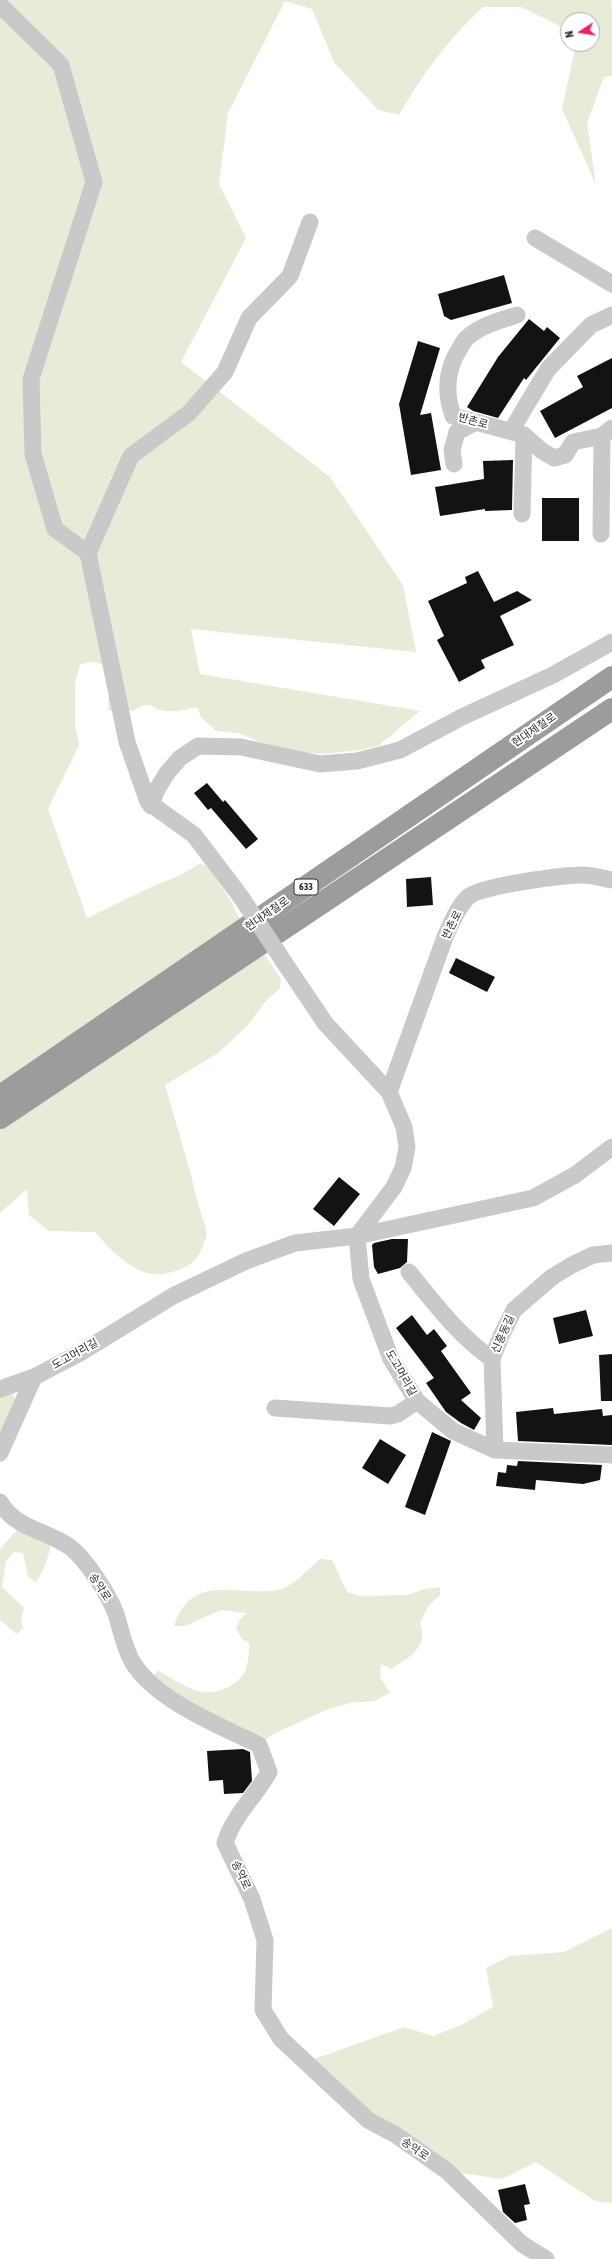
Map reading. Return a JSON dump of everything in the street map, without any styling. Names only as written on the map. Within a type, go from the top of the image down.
[{"type":"highway","name":"현대제철로","points":[[0,1096],[612,677]]},
{"type":"highway","name":"현대제철로","points":[[0,1118],[612,709]]},
{"type":"street","points":[[0,5],[61,65],[94,182],[31,379],[33,454],[55,529],[88,553]]},
{"type":"street","points":[[310,222],[290,276],[249,318],[225,372],[189,413],[131,456],[88,553],[127,742],[151,806],[194,835],[242,898],[325,1023],[390,1092],[404,1127],[407,1147],[403,1168],[394,1187],[357,1236]]},
{"type":"street","points":[[535,238],[612,284]]},
{"type":"street","name":"반촌로","points":[[517,315],[486,326],[468,336],[455,355],[448,378],[448,401],[453,416],[474,423],[518,433]]},
{"type":"street","points":[[522,514],[518,433],[548,369],[591,324],[612,315]]},
{"type":"street","points":[[454,464],[452,450],[457,432],[474,423]]},
{"type":"street","points":[[518,433],[554,458],[565,455],[573,442],[607,432],[601,534]]},
{"type":"street","points":[[151,806],[156,791],[167,773],[180,758],[198,746],[241,747],[320,764],[357,761],[400,750],[462,717],[553,675],[612,642]]},
{"type":"street","name":"반촌로","points":[[390,1092],[445,937],[456,915],[469,896],[506,885],[562,876],[583,874],[612,880]]},
{"type":"street","points":[[357,1236],[533,1198],[575,1176],[612,1147]]},
{"type":"street","name":"도고머리길","points":[[0,1389],[34,1377],[80,1352],[173,1296],[246,1261],[295,1243],[357,1236],[361,1279],[391,1359],[417,1401],[453,1431],[495,1450],[612,1455]]},
{"type":"street","name":"신흥동길","points":[[495,1450],[492,1359],[500,1336],[514,1310],[534,1291],[572,1265],[593,1255],[612,1253]]},
{"type":"street","points":[[409,1272],[454,1327],[473,1346],[492,1359]]},
{"type":"street","points":[[0,1453],[34,1377]]},
{"type":"street","points":[[275,1408],[390,1416],[398,1414],[417,1401]]},
{"type":"street","name":"송악로","points":[[0,1502],[14,1520],[70,1547],[94,1575],[109,1598],[132,1662],[140,1672],[166,1696],[259,1745],[269,1772],[260,1789],[230,1829],[225,1843],[252,1899],[265,1940],[263,2010],[281,2039],[368,2120],[396,2134],[447,2171],[522,2244],[546,2259]]},
{"type":"green space","points":[[0,0],[611,0],[612,75],[604,77],[587,123],[596,185],[562,109],[574,52],[600,52],[600,12],[560,12],[560,26],[521,7],[483,7],[447,45],[418,85],[399,115],[378,110],[334,62],[312,9],[285,1],[228,113],[219,184],[246,238],[181,362],[330,477],[403,585],[416,652],[191,629],[200,674],[420,711],[378,746],[360,750],[324,754],[281,751],[238,733],[216,731],[201,717],[197,707],[179,711],[166,711],[150,705],[143,705],[133,711],[122,709],[109,711],[108,700],[111,689],[106,665],[94,662],[80,664],[75,684],[75,725],[79,745],[48,809],[87,918],[149,888],[183,874],[199,864],[207,865],[231,901],[237,914],[281,979],[280,988],[265,1002],[248,1025],[218,1053],[165,1085],[205,1226],[206,1236],[204,1244],[193,1262],[176,1271],[168,1273],[146,1273],[136,1269],[118,1256],[95,1232],[49,1231],[29,1215],[27,1189],[0,1213]]},
{"type":"green space","points":[[0,1394],[13,1394],[15,1401],[0,1445]]},
{"type":"green space","points":[[18,1529],[50,1544],[50,1548],[46,1563],[36,1582],[28,1577],[23,1553],[14,1552],[6,1561],[2,1587],[24,1608],[21,1619],[23,1628],[17,1634],[0,1620],[0,1549]]},
{"type":"green space","points":[[320,1559],[332,1560],[347,1592],[360,1596],[408,1595],[424,1589],[440,1587],[440,1595],[428,1606],[420,1623],[422,1639],[416,1651],[391,1669],[381,1664],[380,1677],[390,1693],[374,1701],[349,1703],[326,1710],[273,1734],[259,1745],[201,1715],[154,1676],[158,1670],[187,1687],[203,1692],[224,1689],[237,1682],[242,1677],[246,1668],[249,1643],[242,1639],[236,1629],[240,1619],[247,1613],[221,1610],[185,1626],[174,1626],[182,1609],[192,1598],[204,1592],[218,1590],[262,1591],[283,1588],[294,1582]]},
{"type":"green space","points":[[612,1928],[612,2203],[595,2201],[536,2162],[502,2179],[447,2171],[306,2062],[404,2027],[433,2036],[461,2025],[493,2007],[486,1968],[510,1956],[564,1952]]},
{"type":"building","points":[[504,275],[512,303],[451,320],[444,316],[438,294]]},
{"type":"building","points":[[529,319],[544,331],[547,327],[560,338],[526,380],[524,378],[498,418],[473,411],[467,407],[498,357]]},
{"type":"building","points":[[418,341],[440,348],[420,415],[431,413],[441,470],[411,475],[399,404]]},
{"type":"building","points":[[612,358],[612,408],[555,438],[540,411],[583,387],[577,376]]},
{"type":"building","points":[[513,460],[512,510],[485,511],[485,509],[440,516],[435,487],[484,479],[483,461]]},
{"type":"building","points":[[542,498],[579,498],[579,541],[542,541]]},
{"type":"building","points":[[478,571],[494,602],[517,591],[532,600],[500,616],[514,645],[481,660],[485,668],[459,682],[437,640],[444,636],[428,601],[467,583],[465,577]]},
{"type":"building","points":[[207,783],[223,802],[225,800],[258,839],[246,849],[211,808],[208,810],[194,793]]},
{"type":"building","points":[[431,877],[433,905],[407,907],[406,879]]},
{"type":"building","points":[[456,958],[495,977],[487,992],[449,973]]},
{"type":"building","points":[[339,1177],[360,1194],[334,1226],[313,1209]]},
{"type":"building","points":[[392,1239],[408,1239],[407,1262],[400,1268],[378,1274],[374,1267],[372,1245],[374,1243]]},
{"type":"building","points":[[586,1310],[593,1336],[559,1344],[553,1318]]},
{"type":"building","points":[[412,1315],[427,1335],[434,1329],[447,1346],[441,1351],[471,1393],[461,1400],[481,1418],[474,1430],[446,1412],[426,1383],[434,1378],[396,1328]]},
{"type":"building","points":[[612,1354],[612,1401],[601,1401],[599,1355]]},
{"type":"building","points":[[553,1408],[554,1414],[602,1409],[603,1416],[612,1415],[612,1445],[518,1441],[516,1412]]},
{"type":"building","points":[[432,1432],[451,1441],[425,1515],[405,1507]]},
{"type":"building","points":[[380,1439],[406,1455],[388,1484],[362,1468]]},
{"type":"building","points":[[518,1461],[602,1465],[600,1480],[583,1484],[536,1480],[535,1490],[496,1486],[498,1472],[506,1473],[507,1465],[517,1466]]},
{"type":"building","points":[[243,1749],[250,1752],[252,1781],[243,1793],[224,1794],[223,1780],[209,1781],[207,1751]]},
{"type":"building","points":[[525,2184],[530,2204],[524,2205],[527,2220],[515,2223],[503,2212],[498,2190]]}]
